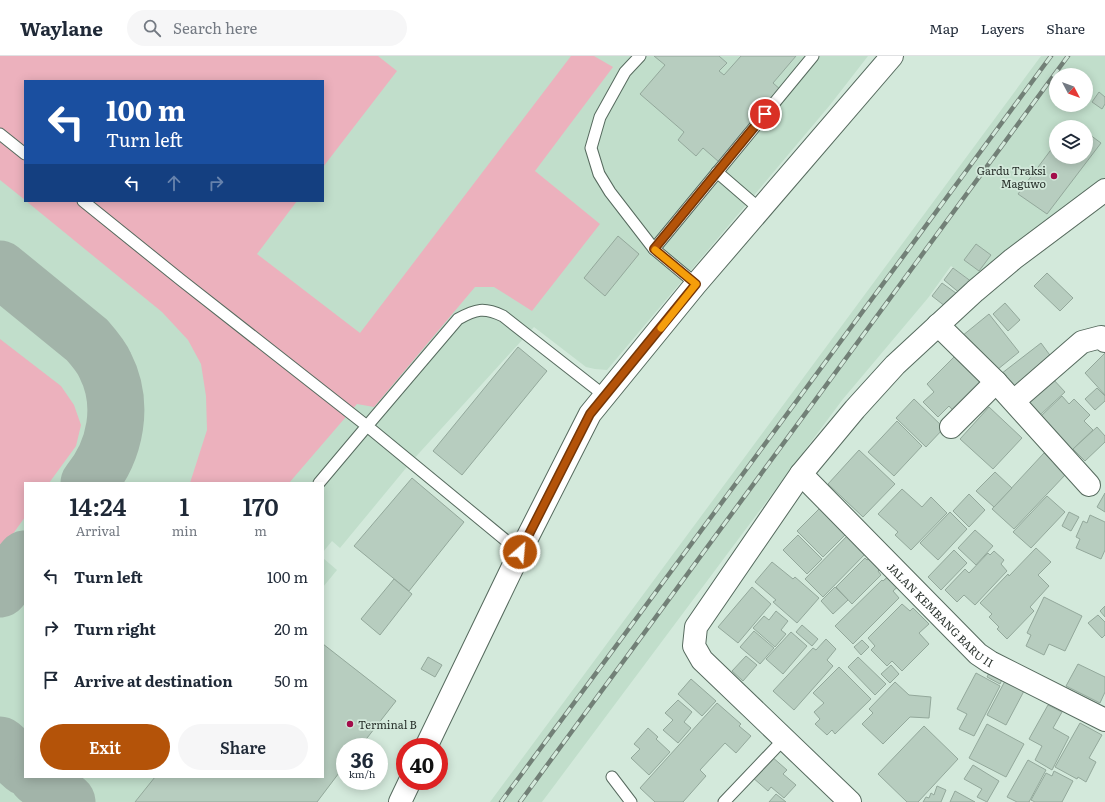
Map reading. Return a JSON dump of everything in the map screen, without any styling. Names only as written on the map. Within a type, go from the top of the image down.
[{"type":"street","points":[[430,738],[520,552],[590,414],[696,284],[892,56]]},
{"type":"street","points":[[850,802],[702,660],[694,646],[696,627],[801,474],[860,403],[895,365],[938,325],[1013,260],[1105,190]]},
{"type":"street","points":[[938,325],[1014,401],[1089,485]]},
{"type":"street","points":[[1014,401],[1082,342],[1101,337],[1105,341]]},
{"type":"street","points":[[951,427],[996,382]]},
{"type":"street","name":"JALAN KEMBANG BARU II","points":[[801,474],[978,654],[990,662],[1105,720]]},
{"type":"street","points":[[400,802],[406,790]]},
{"type":"lane","points":[[654,249],[813,56]]},
{"type":"lane","points":[[638,57],[625,72],[600,117],[591,148],[599,174],[610,192],[654,249],[696,284]]},
{"type":"lane","points":[[0,134],[24,153]]},
{"type":"lane","points":[[716,172],[761,210]]},
{"type":"lane","points":[[84,202],[367,426],[520,552]]},
{"type":"lane","points":[[320,482],[458,319],[468,313],[479,310],[492,310],[503,316],[605,396]]},
{"type":"lane","points":[[724,802],[785,738]]},
{"type":"lane","points":[[612,777],[631,802]]},
{"type":"shaded area","points":[[0,56],[868,56],[830,105],[607,370],[586,367],[534,327],[411,462],[340,548],[332,541],[324,551],[324,482],[24,482],[24,778],[324,778],[324,645],[396,701],[367,738],[336,738],[336,777],[317,802],[0,802]]},
{"type":"shaded area","points":[[0,56],[378,56],[397,71],[324,166],[324,80],[24,80],[24,199],[0,180]]},
{"type":"shaded area","points":[[571,56],[594,56],[613,67],[535,171],[600,224],[532,311],[494,287],[475,287],[374,407],[357,404],[290,482],[190,482],[207,430],[206,396],[201,364],[188,340],[162,312],[27,202],[296,202],[257,254],[360,333]]},
{"type":"shaded area","points":[[1041,56],[1105,56],[1105,179],[974,283],[951,266],[928,298],[843,399],[542,802],[490,802]]},
{"type":"shaded area","points":[[0,339],[61,386],[74,405],[81,425],[76,446],[50,482],[24,482],[24,518],[0,552]]},
{"type":"shaded area","points":[[324,559],[337,570],[324,586]]},
{"type":"building","points":[[654,56],[719,56],[727,63],[719,71],[724,75],[741,56],[796,56],[773,83],[781,90],[719,162],[703,148],[696,156],[678,140],[684,132],[640,94],[665,65]]},
{"type":"building","points":[[1099,92],[1105,97],[1105,104],[1102,109],[1093,103]]},
{"type":"building","name":"Gardu Traksi Maguwo","points":[[1093,137],[1101,143],[1093,154]]},
{"type":"building","name":"Gardu Traksi Maguwo","points":[[1049,152],[1049,164],[1085,164],[1047,214],[1018,194]]},
{"type":"building","points":[[618,236],[639,254],[605,296],[584,278]]},
{"type":"building","points":[[976,244],[991,255],[979,271],[964,260]]},
{"type":"building","points":[[953,268],[972,282],[962,295],[944,280]]},
{"type":"building","points":[[1047,273],[1073,298],[1060,311],[1034,286]]},
{"type":"building","points":[[942,283],[960,296],[950,310],[932,296]]},
{"type":"building","points":[[1005,303],[1020,320],[1008,331],[993,314]]},
{"type":"building","points":[[989,314],[1019,352],[992,374],[962,336]]},
{"type":"building","points":[[1041,343],[1052,358],[1009,392],[997,377]]},
{"type":"building","points":[[518,347],[547,371],[462,475],[433,451]]},
{"type":"building","points":[[960,351],[992,384],[959,417],[949,406],[938,417],[923,402],[934,392],[927,384]]},
{"type":"building","points":[[1105,353],[1105,395],[1085,373]]},
{"type":"building","points":[[1052,378],[1065,392],[1040,415],[1027,401]]},
{"type":"building","points":[[1097,388],[1105,396],[1105,401],[1095,410],[1085,399]]},
{"type":"building","points":[[1062,396],[1069,404],[1074,399],[1090,415],[1084,421],[1093,430],[1072,450],[1041,416]]},
{"type":"building","points":[[914,399],[944,428],[926,447],[896,418]]},
{"type":"building","points":[[989,407],[1022,438],[993,469],[960,439]]},
{"type":"building","points":[[897,421],[922,446],[894,476],[868,452]]},
{"type":"building","points":[[1097,427],[1105,436],[1105,442],[1085,461],[1073,449]]},
{"type":"building","points":[[859,450],[895,484],[863,517],[828,484]]},
{"type":"building","points":[[1044,453],[1066,474],[1014,529],[992,509]]},
{"type":"building","points":[[995,472],[1012,488],[994,507],[976,491]]},
{"type":"building","points":[[412,478],[464,522],[409,591],[354,546]]},
{"type":"building","points":[[902,489],[922,507],[931,497],[947,513],[911,550],[895,535],[898,532],[878,514]]},
{"type":"building","points":[[1105,493],[1105,512],[1097,507]]},
{"type":"building","points":[[969,494],[985,510],[969,527],[953,511]]},
{"type":"building","points":[[1047,496],[1065,512],[1031,548],[1013,532]]},
{"type":"building","points":[[820,508],[850,530],[823,557],[797,531]]},
{"type":"building","points":[[950,512],[967,529],[938,560],[920,543]]},
{"type":"building","points":[[1069,512],[1079,517],[1071,531],[1062,526]]},
{"type":"building","points":[[1090,515],[1105,522],[1105,550],[1101,559],[1076,548],[1080,539],[1076,537],[1083,521],[1087,523]]},
{"type":"building","points":[[975,530],[993,546],[976,565],[958,548]]},
{"type":"building","points":[[850,533],[868,551],[823,597],[805,579]]},
{"type":"building","points":[[798,535],[822,559],[807,574],[783,550]]},
{"type":"building","points":[[1036,548],[1051,562],[1038,575],[1049,586],[1030,607],[1034,611],[1007,639],[997,629],[999,627],[989,617],[992,614],[980,603]]},
{"type":"building","points":[[954,550],[967,563],[941,590],[928,577]]},
{"type":"building","points":[[994,551],[1004,560],[1001,564],[1007,571],[975,605],[964,595],[957,602],[945,590],[965,569],[969,573],[988,553],[990,555]]},
{"type":"building","points":[[871,557],[881,568],[878,571],[881,575],[852,604],[836,587],[865,558],[867,560]]},
{"type":"building","points":[[772,562],[793,579],[795,577],[819,598],[797,623],[773,602],[776,600],[755,582]]},
{"type":"building","points":[[893,572],[903,582],[893,591],[899,598],[853,644],[835,626],[882,580],[883,581]]},
{"type":"building","points":[[394,579],[412,594],[380,635],[361,619]]},
{"type":"building","points":[[752,587],[771,604],[738,643],[718,627]]},
{"type":"building","points":[[835,587],[848,600],[833,614],[821,601]]},
{"type":"building","points":[[1044,597],[1082,616],[1065,651],[1049,644],[1044,655],[1026,646],[1031,635],[1027,633]]},
{"type":"building","points":[[902,604],[910,611],[913,608],[929,624],[919,633],[929,644],[902,671],[892,661],[887,666],[871,650],[875,646],[868,638]]},
{"type":"building","points":[[1105,606],[1105,617],[1100,611]]},
{"type":"building","points":[[776,611],[788,621],[781,630],[786,634],[775,647],[753,628],[764,616],[769,620]]},
{"type":"building","points":[[1098,615],[1105,622],[1105,635],[1102,638],[1088,623]]},
{"type":"building","points":[[802,625],[818,639],[812,646],[796,632]]},
{"type":"building","points":[[754,631],[774,648],[760,664],[740,647]]},
{"type":"building","points":[[791,632],[807,646],[783,674],[766,659]]},
{"type":"building","points":[[826,639],[836,649],[827,660],[833,666],[794,710],[773,691],[813,648],[816,650]]},
{"type":"building","points":[[862,640],[869,647],[861,655],[854,647]]},
{"type":"building","name":"Terminal B","points":[[324,645],[396,701],[367,738],[336,738],[336,777],[317,802],[135,802],[154,778],[324,778]]},
{"type":"building","points":[[746,656],[757,665],[743,681],[732,671]]},
{"type":"building","points":[[428,657],[442,665],[435,677],[421,669]]},
{"type":"building","points":[[858,657],[886,684],[875,695],[848,667]]},
{"type":"building","points":[[1078,664],[1105,677],[1105,692],[1100,703],[1066,686]]},
{"type":"building","points":[[891,665],[899,674],[890,683],[881,674]]},
{"type":"building","points":[[839,667],[871,699],[835,734],[832,730],[827,735],[815,724],[820,719],[814,712],[824,703],[813,693]]},
{"type":"building","points":[[992,667],[1005,673],[1000,684],[987,677]]},
{"type":"building","points":[[976,673],[1000,686],[974,736],[959,729],[967,714],[957,709]]},
{"type":"building","points":[[691,679],[716,701],[702,716],[678,694]]},
{"type":"building","points":[[1005,681],[1024,691],[1006,725],[987,715]]},
{"type":"building","points":[[895,682],[909,695],[931,697],[929,718],[910,717],[883,744],[862,724],[873,713],[869,709]]},
{"type":"building","points":[[678,700],[692,712],[684,722],[691,728],[678,743],[663,730],[673,720],[665,713]]},
{"type":"building","points":[[717,703],[741,724],[739,726],[751,736],[736,753],[725,743],[700,770],[706,776],[683,802],[655,802],[640,788]]},
{"type":"building","points":[[1048,705],[1062,712],[1053,728],[1069,737],[1052,770],[1035,760],[1042,746],[1029,739]]},
{"type":"building","points":[[1080,723],[1102,735],[1089,758],[1096,762],[1086,782],[1078,777],[1077,779],[1055,767]]},
{"type":"building","points":[[987,724],[1024,744],[1006,777],[969,758]]},
{"type":"building","points":[[924,726],[958,759],[918,802],[907,802],[878,774]]},
{"type":"building","points":[[648,728],[658,737],[656,739],[670,752],[649,775],[631,758],[640,749],[634,744]]},
{"type":"building","points":[[771,756],[787,770],[783,774],[796,785],[784,798],[771,787],[768,791],[752,777]]},
{"type":"building","points":[[1028,760],[1046,770],[1029,802],[1017,802],[1007,797]]},
{"type":"building","points":[[973,765],[999,781],[987,802],[977,797],[982,789],[964,779]]},
{"type":"building","points":[[1054,771],[1073,781],[1062,802],[1035,802],[1031,800],[1046,773],[1052,776]]},
{"type":"building","points":[[937,786],[946,790],[941,802],[923,802],[926,797],[929,798],[931,793],[934,795]]},
{"type":"building","points":[[955,791],[975,802],[950,802]]},
{"type":"building","points":[[776,794],[786,802],[769,802]]},
{"type":"taxiway","points":[[0,269],[87,340],[105,365],[115,395],[115,426],[106,456],[90,482]]},
{"type":"taxiway","points":[[0,589],[24,560]]},
{"type":"taxiway","points":[[0,745],[24,766]]},
{"type":"taxiway","points":[[38,778],[67,802]]},
{"type":"railway","points":[[501,802],[1051,56]]},
{"type":"railway","points":[[520,802],[1068,56]]},
{"type":"slow traffic","points":[[655,250],[696,284],[661,328]]},
{"type":"place","name":"Gardu Traksi Maguwo","points":[[1054,176]]},
{"type":"place","name":"Terminal B","points":[[350,724]]},
{"type":"route","points":[[520,552],[590,414],[696,284],[654,249],[765,114]]}]
